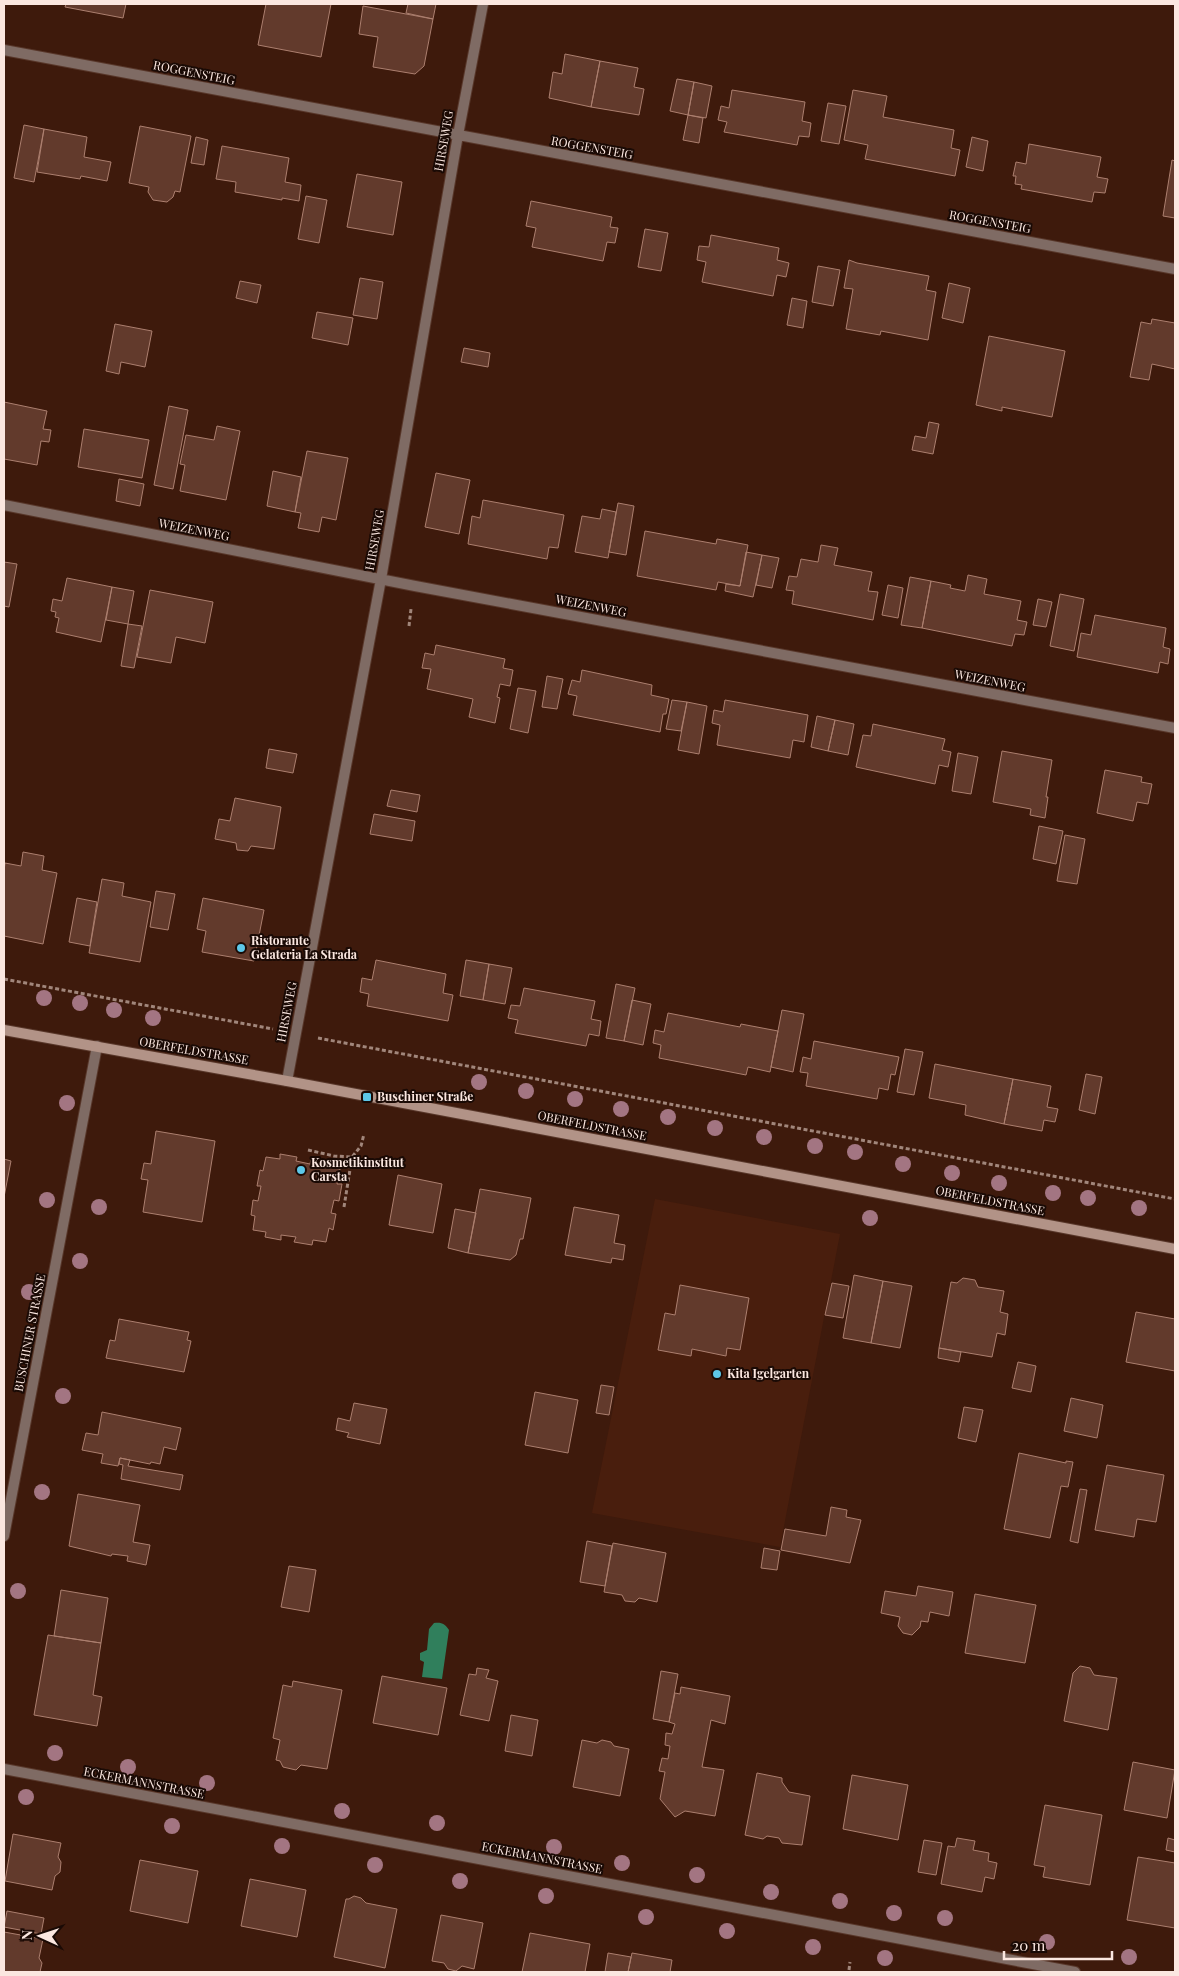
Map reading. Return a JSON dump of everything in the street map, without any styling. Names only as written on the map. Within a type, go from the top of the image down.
[{"type":"street","name":"HIRSEWEG","points":[[286,1081],[381,579],[458,136],[483,4]]},
{"type":"street","name":"ROGGENSTEIG","points":[[4,50],[1175,269]]},
{"type":"street","name":"WEIZENWEG","points":[[4,505],[381,579],[1175,728]]},
{"type":"street","name":"OBERFELDSTRASSE","points":[[4,1030],[286,1081],[1175,1249]]},
{"type":"street","name":"BUSCHINER STRASSE","points":[[4,1536],[97,1046]]},
{"type":"street","name":"ECKERMANNSTRASSE","points":[[4,1769],[1075,1972]]},
{"type":"path","points":[[4,979],[1175,1199]]},
{"type":"path","points":[[344,1207],[352,1157],[361,1146],[364,1134]]},
{"type":"path","points":[[308,1150],[334,1156],[352,1157]]},
{"type":"path","points":[[849,1970],[850,1962]]},
{"type":"shaded area","name":"Kita Igelgarten","points":[[655,1199],[840,1234],[780,1547],[592,1513]]},
{"type":"shaded area","points":[[434,1623],[443,1624],[449,1630],[442,1679],[422,1677],[424,1662],[420,1660],[420,1653],[427,1650],[429,1629]]},
{"type":"building","points":[[66,4],[126,4],[123,18],[65,7]]},
{"type":"building","points":[[266,4],[331,4],[321,57],[258,45]]},
{"type":"building","points":[[408,4],[436,4],[433,19],[406,13]]},
{"type":"building","points":[[363,6],[433,19],[424,66],[415,74],[373,67],[378,37],[359,34]]},
{"type":"building","points":[[565,54],[600,61],[591,107],[549,98],[553,72],[562,74]]},
{"type":"building","points":[[600,61],[638,68],[634,87],[644,89],[639,115],[591,107]]},
{"type":"building","points":[[677,79],[694,82],[688,115],[670,111]]},
{"type":"building","points":[[694,82],[712,86],[706,118],[688,115]]},
{"type":"building","points":[[732,90],[805,102],[802,121],[811,123],[809,137],[799,136],[797,145],[724,132],[727,122],[718,120],[721,106],[729,108]]},
{"type":"building","points":[[853,90],[887,96],[883,117],[954,130],[951,148],[960,150],[955,176],[865,159],[868,145],[844,140]]},
{"type":"building","points":[[828,103],[846,106],[839,144],[821,141]]},
{"type":"building","points":[[688,115],[703,118],[699,143],[683,140]]},
{"type":"building","points":[[24,125],[44,129],[34,182],[14,178]]},
{"type":"building","points":[[140,126],[191,136],[180,192],[175,191],[173,197],[167,202],[153,200],[148,192],[149,187],[129,183]]},
{"type":"building","points":[[44,129],[87,137],[84,157],[111,162],[107,181],[81,176],[80,179],[37,172]]},
{"type":"building","points":[[196,137],[208,140],[204,165],[191,163]]},
{"type":"building","points":[[972,137],[988,141],[983,171],[966,167]]},
{"type":"building","points":[[1029,144],[1101,157],[1097,177],[1108,179],[1105,193],[1094,192],[1092,202],[1021,189],[1022,185],[1015,184],[1016,176],[1013,176],[1016,162],[1026,164]]},
{"type":"building","points":[[222,146],[289,158],[285,182],[301,185],[299,201],[235,192],[236,182],[216,179]]},
{"type":"building","points":[[1172,160],[1175,161],[1175,218],[1163,216]]},
{"type":"building","points":[[357,174],[402,182],[393,235],[347,227]]},
{"type":"building","points":[[306,196],[327,200],[319,243],[298,239]]},
{"type":"building","points":[[531,201],[612,217],[610,227],[618,228],[615,243],[607,242],[603,261],[532,247],[536,228],[526,226]]},
{"type":"building","points":[[645,229],[668,233],[661,271],[638,267]]},
{"type":"building","points":[[711,235],[779,248],[777,260],[789,263],[786,277],[777,275],[773,296],[702,282],[706,262],[697,260],[699,246],[709,247]]},
{"type":"building","points":[[849,260],[929,276],[926,290],[936,292],[928,340],[881,331],[880,335],[846,329],[853,289],[844,288]]},
{"type":"building","points":[[818,266],[840,270],[833,306],[812,302]]},
{"type":"building","points":[[360,278],[383,282],[377,319],[353,315]]},
{"type":"building","points":[[240,281],[261,285],[257,303],[236,298]]},
{"type":"building","points":[[949,283],[970,288],[963,323],[942,318]]},
{"type":"building","points":[[792,298],[807,301],[803,328],[787,325]]},
{"type":"building","points":[[317,312],[353,318],[348,345],[312,338]]},
{"type":"building","points":[[1152,319],[1175,323],[1175,369],[1152,364],[1149,380],[1130,377],[1141,322],[1151,324]]},
{"type":"building","points":[[115,324],[152,331],[145,367],[121,362],[119,374],[106,371]]},
{"type":"building","points":[[989,336],[1065,351],[1052,417],[1002,407],[1002,411],[976,405]]},
{"type":"building","points":[[464,348],[490,353],[488,367],[461,362]]},
{"type":"building","points":[[4,402],[47,411],[43,429],[51,430],[49,442],[41,441],[37,465],[4,459]]},
{"type":"building","points":[[169,406],[188,410],[173,489],[154,485]]},
{"type":"building","points":[[929,422],[939,424],[933,454],[912,450],[915,436],[926,438]]},
{"type":"building","points":[[217,426],[240,431],[226,500],[180,491],[185,465],[180,464],[186,435],[214,440]]},
{"type":"building","points":[[84,429],[149,440],[142,478],[78,467]]},
{"type":"building","points":[[307,451],[348,458],[336,520],[322,517],[319,532],[298,528],[301,513],[295,512]]},
{"type":"building","points":[[273,471],[301,477],[295,512],[267,506]]},
{"type":"building","points":[[436,473],[470,480],[459,534],[425,527]]},
{"type":"building","points":[[119,479],[144,484],[140,506],[116,501]]},
{"type":"building","points":[[483,500],[564,515],[558,548],[549,547],[547,559],[468,544],[472,516],[480,518]]},
{"type":"building","points":[[618,503],[634,506],[626,555],[609,552]]},
{"type":"building","points":[[602,509],[616,512],[608,558],[575,552],[582,516],[600,519]]},
{"type":"building","points":[[645,531],[716,544],[717,539],[748,545],[740,586],[718,582],[716,590],[637,576]]},
{"type":"building","points":[[821,545],[838,548],[834,565],[872,572],[868,591],[878,592],[873,620],[792,604],[794,591],[786,590],[789,576],[797,577],[801,559],[818,562]]},
{"type":"building","points":[[746,552],[762,555],[753,597],[725,591],[726,584],[740,586]]},
{"type":"building","points":[[762,555],[779,558],[772,588],[756,585]]},
{"type":"building","points":[[4,562],[17,564],[9,607],[4,606]]},
{"type":"building","points":[[968,575],[987,579],[984,594],[1021,601],[1017,620],[1027,622],[1024,635],[1015,634],[1012,646],[922,628],[931,581],[951,585],[950,588],[965,591]]},
{"type":"building","points":[[910,577],[931,581],[922,628],[901,625]]},
{"type":"building","points":[[67,578],[112,587],[101,642],[56,632],[59,618],[55,617],[56,612],[51,611],[53,599],[62,601]]},
{"type":"building","points":[[888,585],[903,588],[898,618],[882,615]]},
{"type":"building","points":[[112,587],[134,591],[128,624],[106,620]]},
{"type":"building","points":[[150,590],[213,602],[205,643],[176,637],[171,663],[137,657]]},
{"type":"building","points":[[1060,594],[1084,599],[1074,651],[1050,646]]},
{"type":"building","points":[[1038,599],[1052,602],[1046,627],[1033,625]]},
{"type":"building","points":[[1095,615],[1166,628],[1163,647],[1170,649],[1168,664],[1160,662],[1158,673],[1077,657],[1081,633],[1091,635]]},
{"type":"building","points":[[128,624],[142,626],[134,668],[121,666]]},
{"type":"building","points":[[436,645],[505,659],[503,668],[513,670],[510,686],[500,684],[497,697],[500,698],[495,723],[469,717],[473,699],[427,689],[431,669],[422,668],[425,653],[434,655]]},
{"type":"building","points":[[582,670],[652,685],[651,695],[669,699],[666,714],[663,714],[660,732],[573,715],[577,696],[568,694],[572,680],[580,682]]},
{"type":"building","points":[[547,676],[563,679],[557,709],[542,707]]},
{"type":"building","points":[[518,688],[536,691],[528,733],[510,729]]},
{"type":"building","points":[[672,700],[687,702],[681,731],[666,729]]},
{"type":"building","points":[[725,700],[808,715],[804,742],[793,740],[790,758],[717,745],[720,725],[712,723],[714,710],[723,712]]},
{"type":"building","points":[[687,702],[707,706],[699,754],[678,750]]},
{"type":"building","points":[[817,716],[835,720],[828,751],[811,747]]},
{"type":"building","points":[[835,720],[854,724],[848,755],[828,751]]},
{"type":"building","points":[[873,724],[945,739],[942,750],[951,752],[948,767],[939,765],[935,784],[856,767],[863,735],[871,736]]},
{"type":"building","points":[[269,749],[297,754],[293,773],[266,768]]},
{"type":"building","points":[[1002,751],[1052,760],[1046,797],[1048,797],[1045,818],[1030,815],[1031,809],[993,802]]},
{"type":"building","points":[[958,753],[978,757],[971,794],[952,791]]},
{"type":"building","points":[[1105,770],[1142,777],[1141,782],[1152,784],[1148,804],[1137,802],[1133,821],[1097,813]]},
{"type":"building","points":[[391,790],[420,795],[417,812],[387,806]]},
{"type":"building","points":[[235,798],[281,807],[274,849],[251,846],[248,851],[237,850],[236,843],[215,839],[219,819],[230,821]]},
{"type":"building","points":[[374,814],[415,821],[412,841],[370,834]]},
{"type":"building","points":[[1039,826],[1063,831],[1056,864],[1033,859]]},
{"type":"building","points":[[1065,835],[1085,839],[1077,884],[1057,881]]},
{"type":"building","points":[[23,852],[44,856],[42,870],[57,873],[43,944],[4,936],[5,863],[21,866]]},
{"type":"building","points":[[102,879],[124,883],[122,896],[151,902],[140,962],[89,953]]},
{"type":"building","points":[[156,891],[175,894],[168,930],[150,927]]},
{"type":"building","points":[[77,898],[97,902],[90,946],[69,942]]},
{"type":"building","points":[[203,898],[264,910],[254,961],[202,952],[206,931],[197,929]]},
{"type":"building","points":[[376,960],[446,974],[443,993],[453,995],[448,1021],[367,1006],[369,994],[360,992],[362,978],[372,980]]},
{"type":"building","points":[[466,960],[489,964],[483,1000],[460,996]]},
{"type":"building","points":[[489,964],[512,968],[505,1004],[483,1000]]},
{"type":"building","points":[[616,984],[635,988],[624,1041],[606,1038]]},
{"type":"building","points":[[524,988],[595,1001],[591,1019],[601,1021],[599,1036],[589,1034],[586,1046],[515,1033],[518,1020],[508,1018],[511,1005],[520,1006]]},
{"type":"building","points":[[632,1000],[651,1004],[643,1045],[624,1041]]},
{"type":"building","points":[[782,1010],[804,1014],[793,1072],[771,1067]]},
{"type":"building","points":[[668,1013],[740,1027],[741,1024],[778,1031],[770,1072],[748,1067],[746,1075],[659,1058],[661,1045],[653,1043],[655,1030],[664,1032]]},
{"type":"building","points":[[814,1041],[899,1057],[895,1075],[891,1074],[888,1090],[879,1088],[877,1099],[806,1086],[808,1073],[800,1072],[803,1057],[811,1059]]},
{"type":"building","points":[[905,1049],[923,1052],[914,1095],[897,1092]]},
{"type":"building","points":[[935,1064],[1013,1079],[1004,1124],[965,1115],[966,1105],[929,1098]]},
{"type":"building","points":[[1086,1074],[1102,1077],[1095,1114],[1079,1110]]},
{"type":"building","points":[[1013,1079],[1051,1086],[1047,1107],[1058,1109],[1055,1122],[1044,1120],[1042,1131],[1004,1124]]},
{"type":"building","points":[[156,1131],[215,1141],[202,1222],[143,1212],[148,1180],[141,1179],[144,1163],[151,1164]]},
{"type":"building","points":[[280,1154],[297,1157],[296,1161],[310,1164],[311,1159],[328,1162],[327,1167],[340,1169],[337,1184],[342,1184],[339,1201],[334,1200],[331,1213],[336,1214],[333,1230],[329,1228],[326,1242],[313,1240],[312,1245],[294,1242],[296,1237],[281,1235],[281,1240],[265,1237],[266,1232],[253,1230],[255,1216],[251,1215],[253,1200],[258,1201],[261,1186],[257,1186],[260,1170],[263,1171],[266,1157],[280,1159]]},
{"type":"building","points":[[4,1159],[11,1161],[4,1197]]},
{"type":"building","points":[[398,1175],[442,1184],[433,1233],[389,1225]]},
{"type":"building","points":[[480,1189],[531,1198],[523,1239],[520,1239],[516,1255],[510,1260],[468,1253]]},
{"type":"building","points":[[574,1207],[619,1215],[614,1243],[625,1245],[623,1260],[612,1258],[611,1263],[565,1255]]},
{"type":"building","points":[[455,1209],[476,1213],[468,1253],[448,1248]]},
{"type":"building","points":[[854,1275],[883,1281],[871,1343],[843,1338]]},
{"type":"building","points":[[963,1278],[975,1280],[978,1287],[1004,1291],[1000,1312],[1008,1314],[1005,1335],[997,1333],[992,1357],[939,1348],[951,1282],[957,1283]]},
{"type":"building","points":[[883,1281],[912,1286],[900,1348],[871,1343]]},
{"type":"building","points":[[832,1283],[849,1286],[843,1318],[825,1315]]},
{"type":"building","points":[[680,1285],[749,1298],[740,1350],[727,1348],[726,1356],[692,1349],[691,1356],[658,1350],[665,1313],[675,1315]]},
{"type":"building","points":[[1136,1312],[1175,1319],[1175,1371],[1126,1362]]},
{"type":"building","points":[[119,1319],[189,1332],[187,1340],[191,1341],[184,1372],[106,1358],[110,1340],[115,1341]]},
{"type":"building","points":[[939,1348],[961,1352],[959,1362],[938,1358]]},
{"type":"building","points":[[1018,1362],[1036,1366],[1031,1392],[1012,1388]]},
{"type":"building","points":[[601,1385],[614,1387],[609,1415],[596,1413]]},
{"type":"building","points":[[535,1392],[578,1400],[568,1453],[525,1445]]},
{"type":"building","points":[[1071,1398],[1103,1405],[1097,1438],[1064,1431]]},
{"type":"building","points":[[354,1403],[387,1409],[380,1444],[347,1437],[349,1433],[336,1430],[338,1418],[350,1421]]},
{"type":"building","points":[[964,1407],[983,1410],[976,1442],[958,1438]]},
{"type":"building","points":[[102,1412],[181,1428],[176,1450],[164,1447],[160,1464],[120,1458],[118,1466],[101,1463],[103,1454],[82,1450],[86,1433],[98,1435]]},
{"type":"building","points":[[1019,1453],[1066,1463],[1066,1461],[1073,1462],[1068,1487],[1061,1486],[1050,1538],[1004,1529]]},
{"type":"building","points":[[120,1458],[130,1460],[128,1466],[183,1475],[180,1490],[121,1479],[123,1465],[119,1464]]},
{"type":"building","points":[[1107,1465],[1164,1475],[1156,1522],[1137,1519],[1134,1537],[1095,1530]]},
{"type":"building","points":[[1080,1489],[1087,1490],[1078,1543],[1070,1541]]},
{"type":"building","points":[[78,1494],[140,1505],[133,1542],[150,1545],[146,1565],[127,1561],[128,1556],[112,1554],[111,1556],[69,1546]]},
{"type":"building","points":[[831,1507],[847,1510],[846,1517],[861,1520],[850,1563],[781,1550],[785,1529],[826,1536]]},
{"type":"building","points":[[587,1541],[612,1546],[605,1586],[580,1582]]},
{"type":"building","points":[[613,1543],[666,1553],[657,1602],[639,1598],[635,1602],[625,1601],[622,1595],[604,1592]]},
{"type":"building","points":[[764,1548],[780,1551],[777,1570],[761,1568]]},
{"type":"building","points":[[289,1566],[316,1570],[309,1612],[281,1607]]},
{"type":"building","points":[[918,1586],[953,1592],[949,1616],[930,1612],[928,1622],[921,1621],[920,1627],[912,1635],[903,1633],[898,1626],[900,1617],[881,1613],[885,1591],[916,1596]]},
{"type":"building","points":[[61,1590],[108,1598],[101,1643],[54,1636]]},
{"type":"building","points":[[975,1594],[1036,1605],[1025,1663],[965,1653]]},
{"type":"building","points":[[48,1635],[101,1643],[93,1695],[102,1697],[97,1726],[34,1715]]},
{"type":"building","points":[[1080,1666],[1090,1668],[1094,1675],[1117,1678],[1108,1730],[1064,1721],[1073,1673]]},
{"type":"building","points":[[477,1668],[489,1670],[486,1678],[498,1681],[489,1721],[460,1715],[469,1674],[476,1675]]},
{"type":"building","points":[[661,1671],[678,1674],[669,1722],[653,1719]]},
{"type":"building","points":[[382,1676],[447,1688],[438,1735],[373,1723]]},
{"type":"building","points":[[293,1681],[342,1690],[327,1769],[301,1765],[296,1770],[283,1767],[280,1761],[276,1760],[280,1740],[273,1738],[283,1685],[292,1687]]},
{"type":"building","points":[[681,1687],[730,1696],[725,1724],[711,1720],[702,1767],[724,1770],[715,1816],[685,1811],[675,1817],[660,1799],[665,1772],[659,1771],[662,1758],[668,1759],[670,1746],[665,1745],[666,1733],[672,1734],[675,1724],[669,1722],[675,1693],[680,1694]]},
{"type":"building","points":[[511,1715],[538,1720],[532,1756],[505,1751]]},
{"type":"building","points":[[582,1740],[597,1743],[602,1740],[611,1742],[614,1746],[629,1749],[620,1796],[573,1787]]},
{"type":"building","points":[[1133,1762],[1175,1770],[1167,1818],[1124,1810]]},
{"type":"building","points":[[757,1773],[782,1778],[782,1782],[789,1792],[810,1796],[802,1845],[782,1843],[779,1838],[767,1836],[763,1839],[745,1835]]},
{"type":"building","points":[[852,1775],[908,1785],[898,1840],[843,1829]]},
{"type":"building","points":[[1045,1805],[1102,1815],[1090,1885],[1043,1877],[1045,1867],[1034,1865]]},
{"type":"building","points":[[13,1834],[61,1843],[58,1857],[61,1862],[60,1872],[55,1876],[52,1890],[5,1881]]},
{"type":"building","points":[[957,1838],[975,1841],[973,1850],[989,1853],[988,1861],[997,1863],[994,1879],[985,1877],[982,1892],[941,1884],[948,1846],[955,1847]]},
{"type":"building","points":[[1168,1838],[1175,1840],[1175,1852],[1166,1850]]},
{"type":"building","points":[[924,1840],[942,1843],[936,1875],[918,1872]]},
{"type":"building","points":[[1138,1857],[1175,1863],[1175,1928],[1127,1920]]},
{"type":"building","points":[[140,1860],[198,1871],[188,1923],[130,1911]]},
{"type":"building","points":[[250,1879],[306,1890],[297,1937],[241,1926]]},
{"type":"building","points":[[354,1896],[361,1898],[366,1903],[397,1909],[385,1968],[334,1957],[346,1899]]},
{"type":"building","points":[[7,1911],[44,1918],[41,1934],[4,1927]]},
{"type":"building","points":[[441,1915],[483,1923],[474,1969],[462,1966],[456,1971],[448,1969],[444,1963],[432,1961]]},
{"type":"building","points":[[4,1932],[43,1939],[39,1958],[42,1963],[40,1972],[4,1972]]},
{"type":"building","points":[[530,1933],[590,1944],[585,1972],[522,1972]]},
{"type":"building","points":[[608,1953],[631,1957],[628,1972],[605,1972]]},
{"type":"building","points":[[632,1953],[672,1960],[670,1972],[628,1972]]},
{"type":"place","name":"Ristorante Gelateria La Strada","points":[[241,948]]},
{"type":"place","name":"Buschiner Straße","points":[[367,1097]]},
{"type":"place","name":"Kosmetikinstitut Carsta","points":[[301,1170]]},
{"type":"place","name":"Kita Igelgarten","points":[[717,1374]]}]
